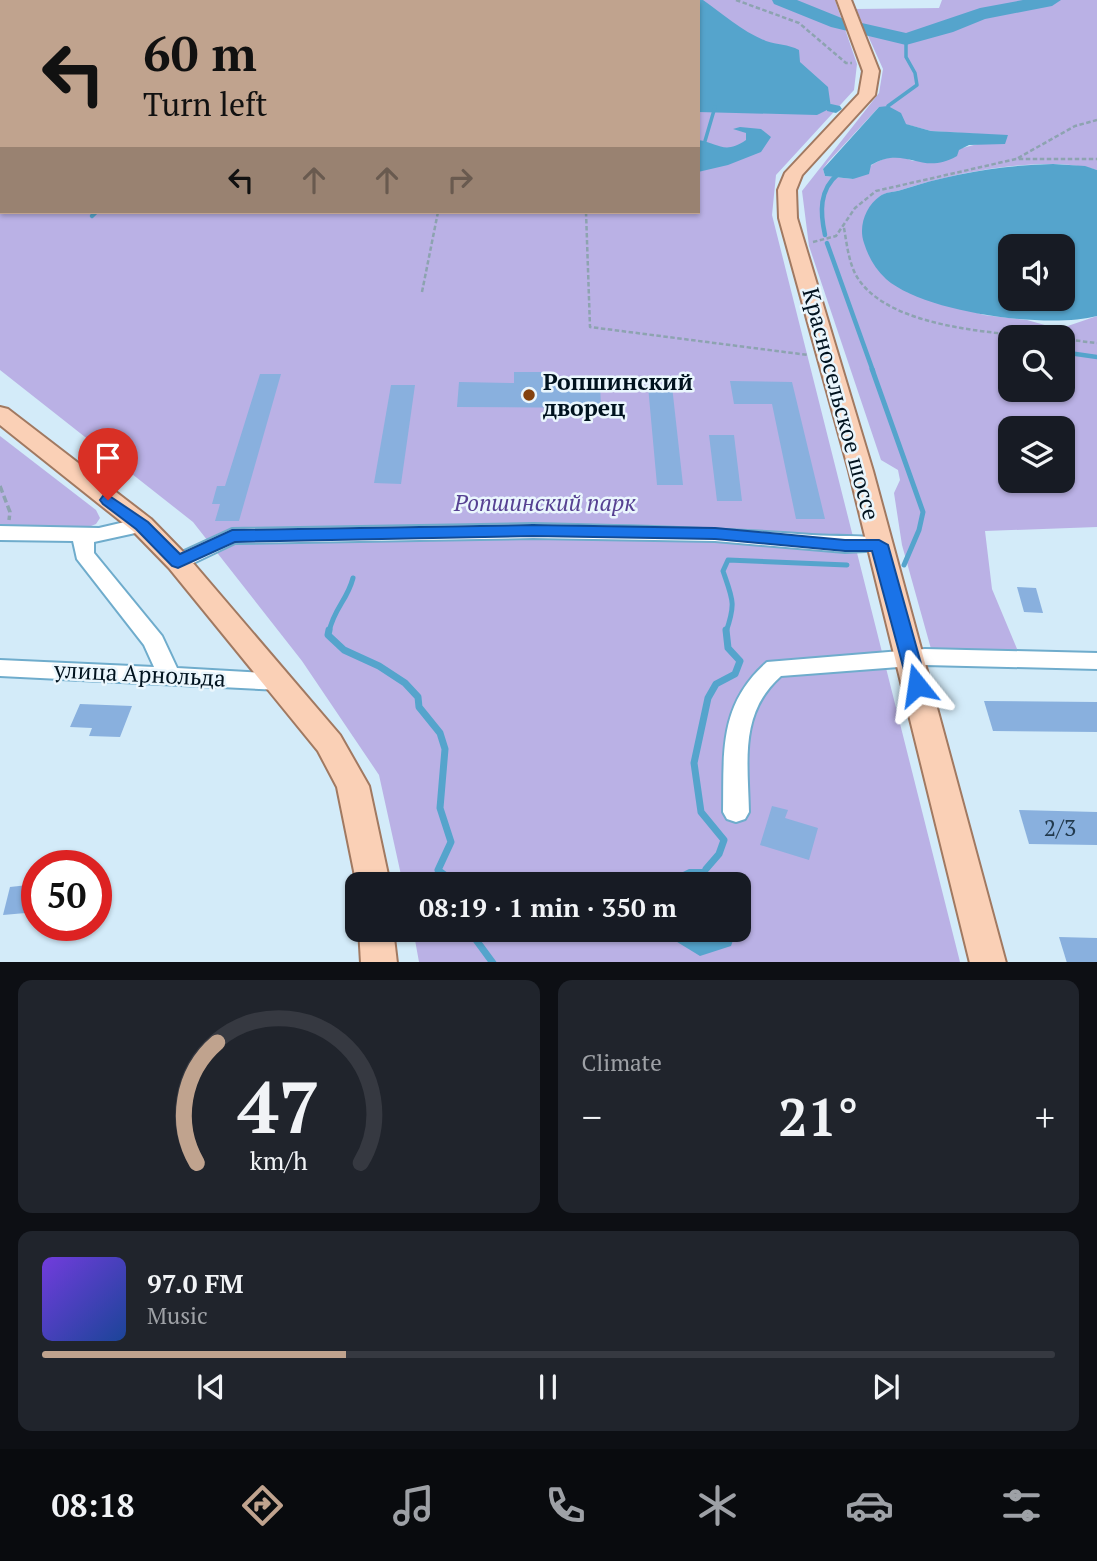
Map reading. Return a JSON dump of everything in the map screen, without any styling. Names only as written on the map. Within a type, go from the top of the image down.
[{"type":"main road","name":"Красносельское шоссе","points":[[844,0],[871,71],[867,95],[794,173],[787,190],[788,218],[854,446],[989,962]]},
{"type":"main road","points":[[0,414],[142,525],[178,562],[280,682],[329,743],[353,786],[371,872]]},
{"type":"main road","points":[[377,942],[379,962]]},
{"type":"street","points":[[4,533],[99,535],[142,525]]},
{"type":"street","points":[[178,562],[232,536],[546,531],[715,534],[845,545],[879,545]]},
{"type":"street","points":[[83,535],[84,554],[154,642],[168,674]]},
{"type":"street","points":[[736,812],[738,720],[749,693],[760,679],[775,668],[925,657],[1097,661]]},
{"type":"street","name":"улица Арнольда","points":[[0,668],[168,674],[280,682]]},
{"type":"path","points":[[736,0],[799,23],[846,63]]},
{"type":"path","points":[[1016,159],[1075,126],[1097,120]]},
{"type":"path","points":[[812,242],[830,239],[844,228],[855,208],[876,191],[1016,159],[1097,159]]},
{"type":"path","points":[[422,292],[438,214]]},
{"type":"path","points":[[586,214],[590,327],[820,356]]},
{"type":"path","points":[[844,228],[859,281],[879,302],[927,319],[973,330],[998,333]]},
{"type":"path","points":[[1075,340],[1097,342]]},
{"type":"path","points":[[0,486],[10,512],[4,533]]},
{"type":"green space","name":"Ропшинский парк","points":[[700,0],[835,0],[857,64],[854,90],[776,175],[772,215],[960,962],[419,962],[415,942],[751,942],[751,872],[400,872],[379,775],[302,661],[193,522],[0,370],[0,214],[700,214]]},
{"type":"green space","points":[[942,0],[1097,0],[1097,170],[1052,164],[972,172],[885,194],[878,197],[867,212],[907,292],[984,315],[1045,325],[998,325],[998,402],[1075,402],[1075,325],[1071,325],[1097,316],[1097,527],[985,531],[992,589],[1020,656],[933,656],[902,545],[894,493],[900,480],[898,470],[881,460],[809,246],[802,191],[879,93],[883,69],[856,9],[939,8]],"holes":[[[879,107],[905,124],[931,131],[1008,136],[913,161],[888,158],[853,179],[825,176],[823,169],[828,162]]]},
{"type":"green space","points":[[0,436],[96,510],[100,518],[96,524],[86,528],[0,527]]},
{"type":"water","points":[[700,0],[758,37],[799,50],[800,62],[828,87],[831,108],[817,115],[700,112]]},
{"type":"water","points":[[888,106],[901,113],[906,124],[931,131],[1008,135],[1005,144],[969,145],[959,150],[957,156],[944,162],[884,159],[871,165],[869,174],[853,179],[825,176],[823,169],[879,107]]},
{"type":"water","points":[[733,129],[761,129],[771,137],[761,152],[728,165],[700,172],[700,140],[732,147],[746,140],[746,133]]},
{"type":"water","points":[[1053,164],[1085,166],[1097,170],[1097,316],[1075,320],[1019,319],[957,309],[904,291],[878,271],[862,237],[864,217],[875,200],[882,195],[938,179],[995,168]]},
{"type":"water","points":[[689,869],[706,869],[708,872],[683,872]]},
{"type":"water","points":[[677,942],[732,942],[731,946],[700,956]]},
{"type":"building","name":"Ропшинский дворец","points":[[514,372],[553,372],[553,382],[600,383],[601,408],[457,407],[459,382],[514,383]]},
{"type":"building","points":[[260,374],[281,374],[239,521],[215,521],[220,504],[212,504],[217,486],[225,486]]},
{"type":"building","points":[[730,381],[792,382],[825,519],[796,519],[772,404],[734,404]]},
{"type":"building","points":[[391,385],[415,385],[401,484],[374,483]]},
{"type":"building","name":"Ропшинский дворец","points":[[648,386],[672,386],[683,485],[657,485]]},
{"type":"building","points":[[709,435],[734,435],[742,501],[717,501]]},
{"type":"building","points":[[1017,587],[1036,588],[1043,613],[1024,612]]},
{"type":"building","points":[[984,701],[1097,702],[1097,732],[993,731]]},
{"type":"building","points":[[80,704],[132,706],[120,737],[89,736],[92,728],[70,727]]},
{"type":"building","points":[[772,806],[788,810],[785,818],[818,828],[809,860],[760,845]]},
{"type":"building","points":[[1019,810],[1097,812],[1097,845],[1029,844]]},
{"type":"building","points":[[21,886],[21,913],[3,915],[10,887]]},
{"type":"building","points":[[1059,937],[1097,938],[1097,962],[1067,962]]},
{"type":"waterway","points":[[781,0],[838,23],[906,39],[946,28],[980,14],[1052,0]]},
{"type":"waterway","points":[[888,106],[917,85],[915,73],[906,57],[906,39]]},
{"type":"waterway","points":[[705,141],[715,107]]},
{"type":"waterway","points":[[831,108],[836,109]]},
{"type":"waterway","points":[[825,235],[822,202],[827,187],[838,174]]},
{"type":"waterway","points":[[827,243],[873,371]]},
{"type":"waterway","points":[[1075,354],[1097,357]]},
{"type":"waterway","points":[[872,369],[923,512],[919,530],[904,565]]},
{"type":"waterway","points":[[726,631],[732,608],[731,595],[723,571],[728,560],[847,565]]},
{"type":"waterway","points":[[329,632],[353,578]]},
{"type":"waterway","points":[[329,630],[328,635],[344,650],[379,666],[405,683],[418,697],[419,707],[440,733],[445,749],[440,808],[451,842],[438,870],[441,872]]},
{"type":"waterway","points":[[706,869],[719,854],[724,840],[701,812],[694,763],[708,698],[716,684],[735,674],[740,661],[728,648],[726,631]]},
{"type":"waterway","points":[[478,942],[492,962]]},
{"type":"place","name":"Ропшинский дворец","points":[[529,395]]},
{"type":"route","points":[[108,500],[142,525],[178,562],[232,536],[533,531],[715,534],[845,545],[879,545],[917,685]]}]
